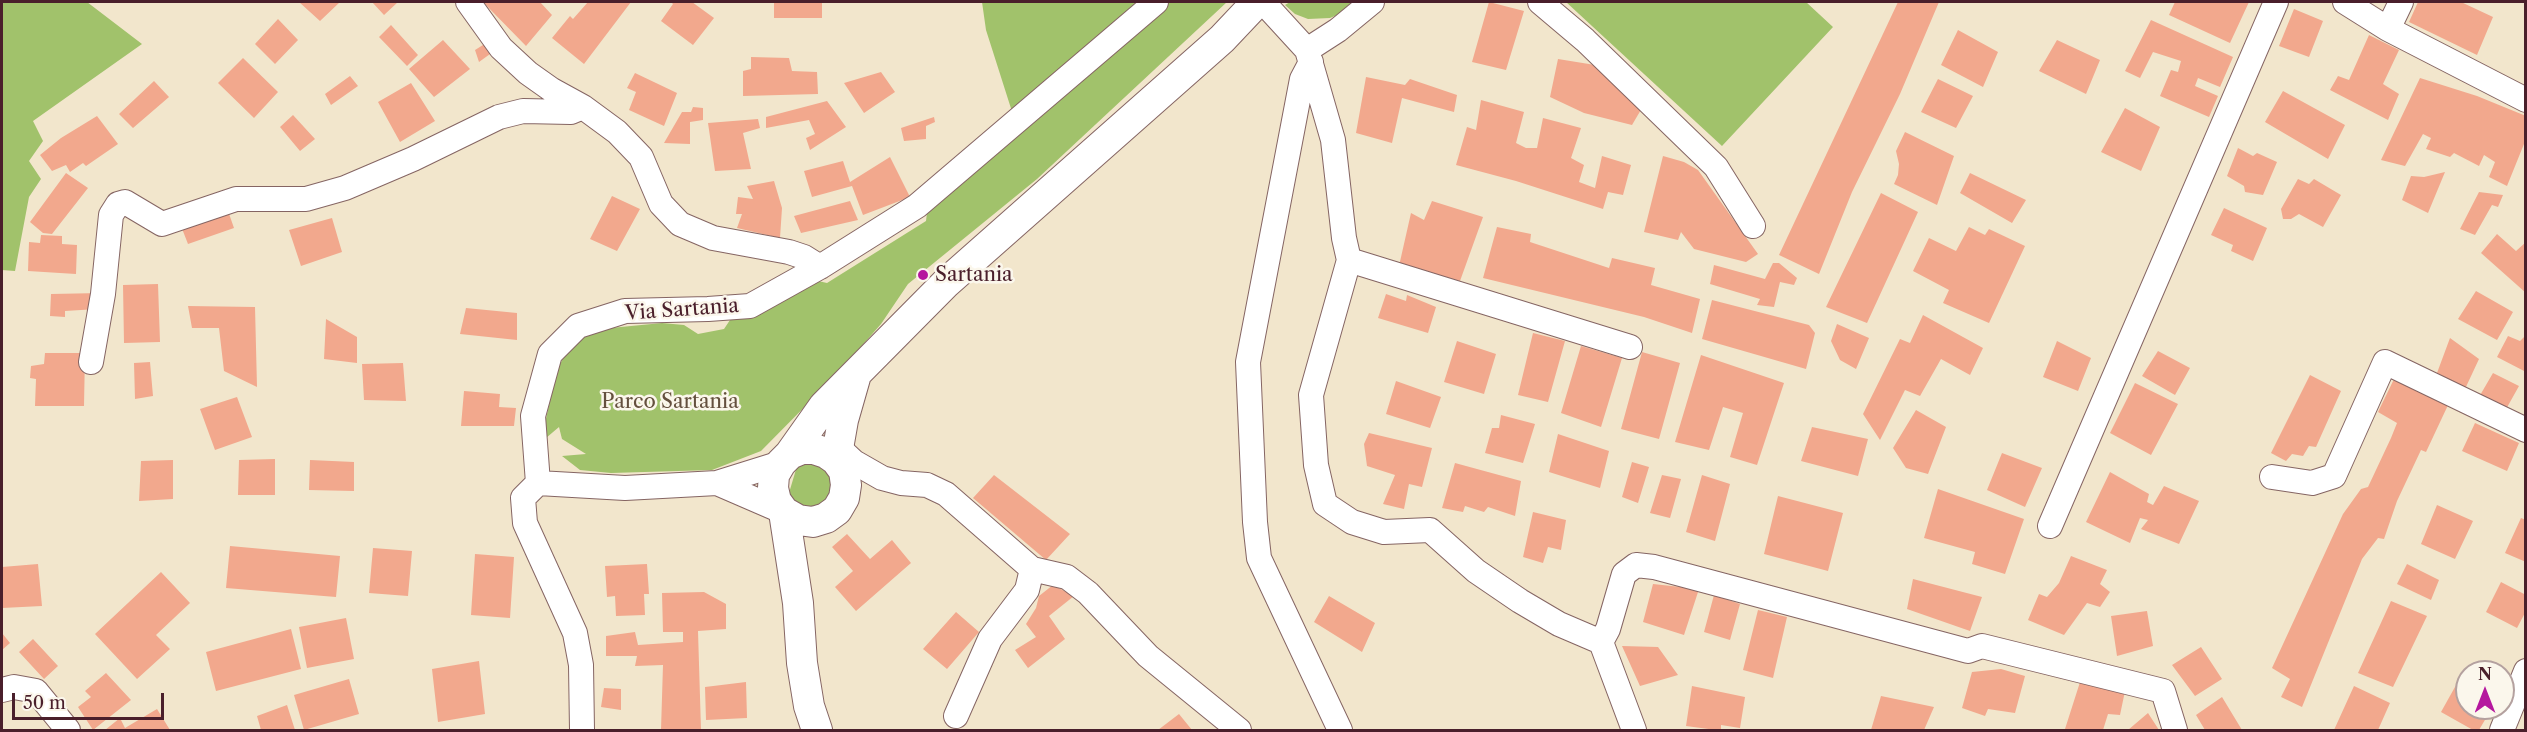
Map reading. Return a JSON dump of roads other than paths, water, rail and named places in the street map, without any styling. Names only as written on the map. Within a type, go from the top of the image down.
[{"type":"street","points":[[468,2],[501,48],[528,74],[584,107],[617,132],[641,157],[661,204],[680,224],[713,237],[789,252],[804,257],[820,267]]},
{"type":"street","name":"Via Sartania","points":[[538,483],[533,416],[550,354],[578,326],[626,311],[750,306],[820,267],[917,206],[1156,2]]},
{"type":"street","points":[[817,730],[809,706],[802,663],[798,603],[784,512],[776,501],[773,488],[774,475],[824,406],[946,283],[1222,39],[1257,2]]},
{"type":"street","points":[[1263,2],[1289,28],[1309,56],[1333,140],[1344,238],[1349,260],[1311,395],[1316,465],[1325,504],[1352,522],[1384,532],[1430,530],[1476,571],[1520,601],[1559,624],[1601,642],[1634,730]]},
{"type":"street","points":[[1340,730],[1259,558],[1253,488],[1248,362],[1302,79],[1309,56],[1372,2]]},
{"type":"street","points":[[1540,2],[1585,40],[1716,167],[1753,226]]},
{"type":"street","points":[[2050,526],[2277,2]]},
{"type":"street","points":[[2345,2],[2388,29],[2526,100]]},
{"type":"street","points":[[2388,29],[2401,2]]},
{"type":"street","points":[[91,362],[103,294],[111,214],[118,204],[125,202],[162,224],[236,199],[306,199],[345,188],[413,159],[499,117],[523,111],[571,112],[584,107]]},
{"type":"street","points":[[1349,260],[1630,347]]},
{"type":"street","points":[[2272,477],[2312,483],[2334,476],[2385,362],[2526,430]]},
{"type":"street","points":[[717,483],[798,520],[813,522],[826,518],[837,510],[844,498],[846,484],[844,471],[837,454],[856,374]]},
{"type":"street","points":[[582,730],[581,665],[575,633],[525,523],[523,498],[538,483],[626,488],[717,483],[785,458],[802,449],[837,454],[868,471],[901,483]]},
{"type":"street","points":[[844,498],[877,486],[901,483],[927,485],[946,494],[1032,569],[1067,577],[1088,592],[1148,656],[1239,730]]},
{"type":"street","points":[[798,603],[813,522]]},
{"type":"street","points":[[1601,642],[1608,629],[1624,574],[1636,565],[1654,567],[1968,651],[1982,646],[2163,691],[2175,730]]},
{"type":"street","points":[[956,716],[990,639],[1027,590],[1032,569]]},
{"type":"street","points":[[2502,730],[2526,671]]},
{"type":"street","points":[[2,690],[15,687],[36,691],[68,730]]},
{"type":"place","name":"Sartania","points":[[923,275]]},
{"type":"park label","name":"Parco Sartania","points":[[670,402]]}]
